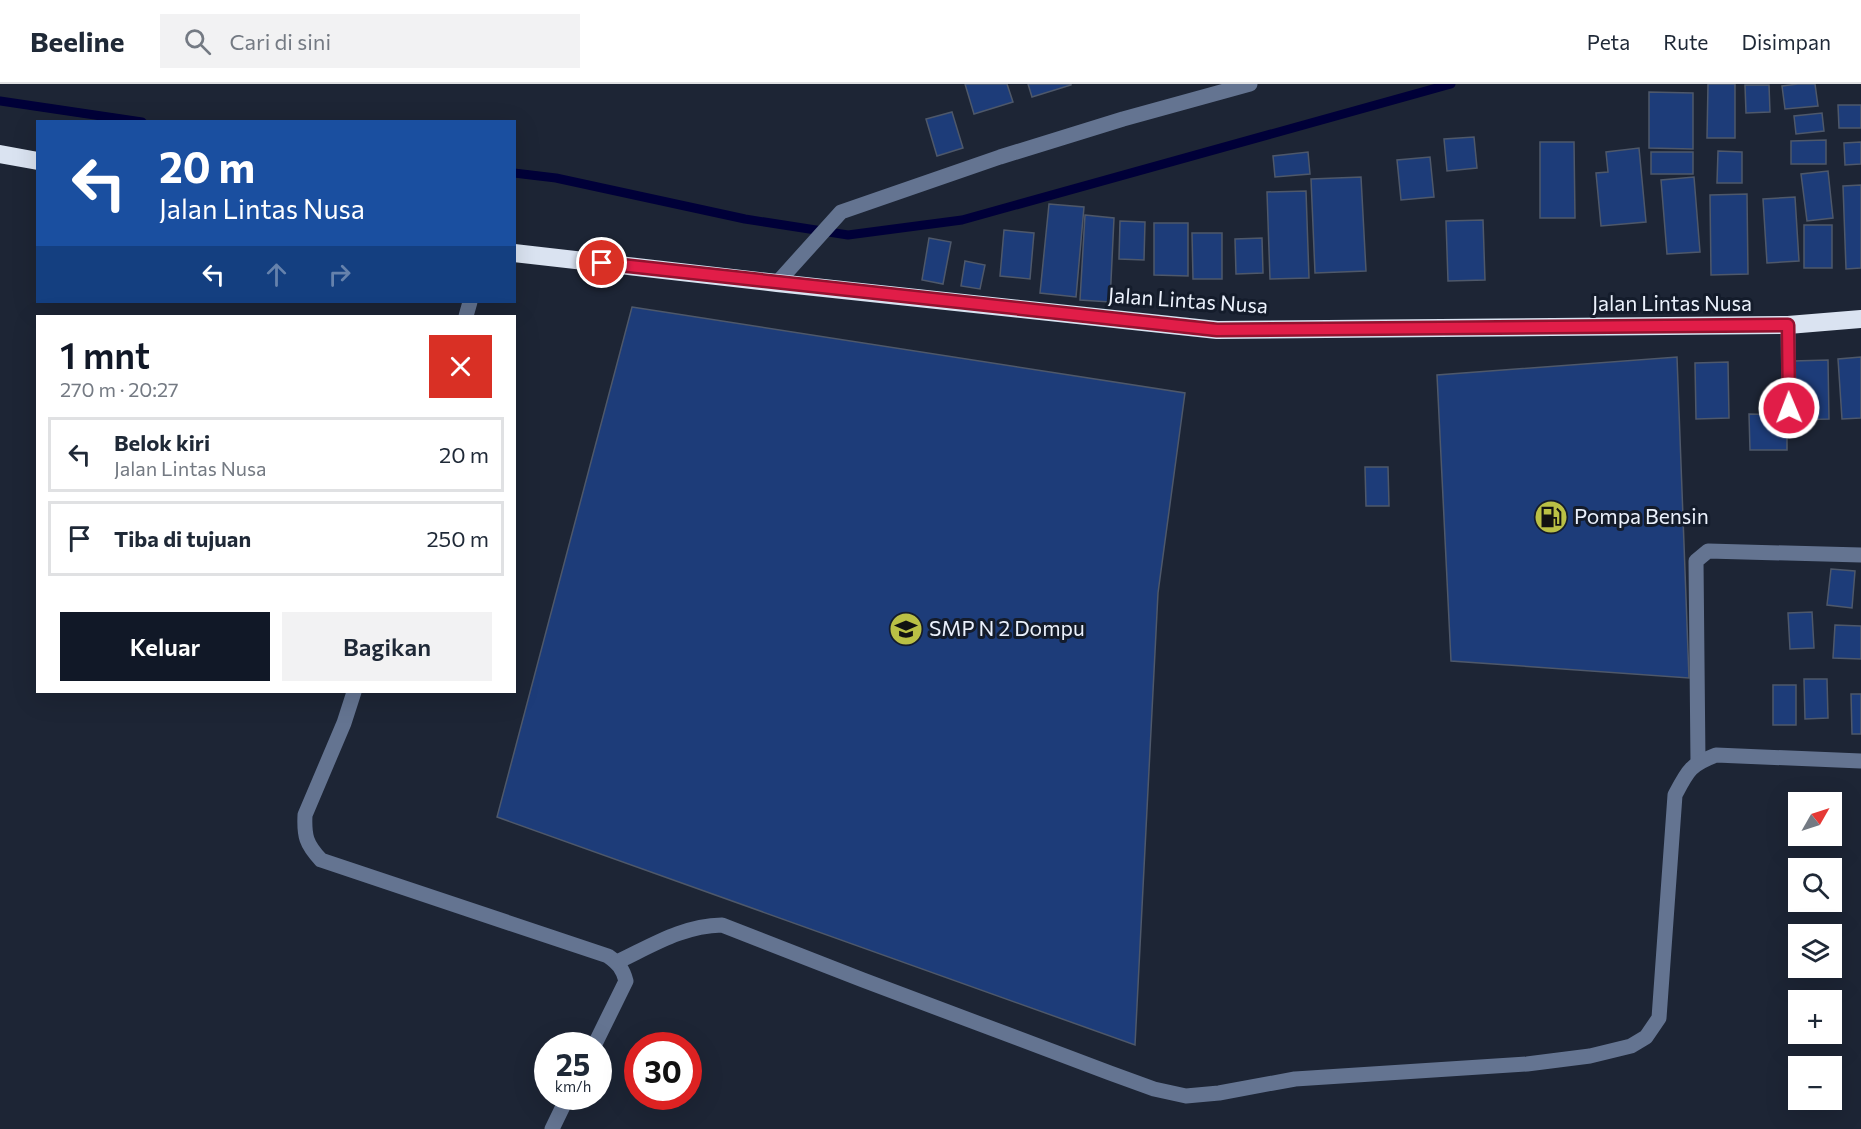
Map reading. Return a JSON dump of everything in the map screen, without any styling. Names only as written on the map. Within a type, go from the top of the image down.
[{"type":"highway","points":[[0,154],[36,161]]},
{"type":"highway","name":"Jalan Lintas Nusa","points":[[516,253],[777,284],[1217,330],[1788,325],[1861,319]]},
{"type":"street","points":[[777,284],[841,212],[1000,157],[1123,118],[1250,84]]},
{"type":"street","points":[[1788,325],[1789,408]]},
{"type":"street","points":[[1698,762],[1696,561],[1708,551],[1861,555]]},
{"type":"street","points":[[354,693],[344,723],[305,815],[304,831],[309,847],[321,860],[608,956],[617,962],[626,981],[601,1032]]},
{"type":"street","points":[[617,962],[682,931],[701,926],[722,925],[1110,1073],[1154,1089],[1185,1096],[1219,1093],[1295,1079],[1527,1064],[1590,1056],[1631,1046],[1646,1037],[1659,1018],[1676,795],[1685,776],[1698,762],[1716,755],[1861,761]]},
{"type":"street","points":[[552,1129],[561,1110]]},
{"type":"building","points":[[965,84],[1007,84],[1013,102],[974,114]]},
{"type":"building","points":[[1028,84],[1071,84],[1071,85],[1032,97]]},
{"type":"building","points":[[1708,84],[1735,84],[1735,138],[1707,138]]},
{"type":"building","points":[[1815,84],[1818,106],[1785,109],[1782,86]]},
{"type":"building","points":[[1745,85],[1769,85],[1770,112],[1746,113]]},
{"type":"building","points":[[1649,92],[1693,93],[1693,149],[1649,148]]},
{"type":"building","points":[[1838,105],[1861,105],[1861,128],[1839,128]]},
{"type":"building","points":[[952,112],[963,148],[937,156],[926,119]]},
{"type":"building","points":[[1822,113],[1824,131],[1796,134],[1794,116]]},
{"type":"building","points":[[1474,137],[1477,168],[1447,171],[1444,139]]},
{"type":"building","points":[[1826,140],[1826,164],[1791,164],[1791,141]]},
{"type":"building","points":[[1540,142],[1574,142],[1575,218],[1540,218]]},
{"type":"building","points":[[1861,142],[1861,164],[1845,165],[1844,143]]},
{"type":"building","points":[[1639,148],[1646,222],[1601,226],[1596,173],[1608,172],[1606,152]]},
{"type":"building","points":[[1718,151],[1742,152],[1742,183],[1717,183]]},
{"type":"building","points":[[1308,152],[1310,174],[1275,177],[1273,156]]},
{"type":"building","points":[[1651,152],[1693,152],[1693,174],[1651,174]]},
{"type":"building","points":[[1430,157],[1434,197],[1401,200],[1397,160]]},
{"type":"building","points":[[1828,171],[1833,218],[1807,221],[1801,174]]},
{"type":"building","points":[[1361,177],[1366,271],[1315,273],[1311,179]]},
{"type":"building","points":[[1694,177],[1700,252],[1667,254],[1661,180]]},
{"type":"building","points":[[1861,185],[1861,268],[1846,269],[1843,186]]},
{"type":"building","points":[[1306,191],[1309,278],[1270,279],[1267,192]]},
{"type":"building","points":[[1747,194],[1748,274],[1711,275],[1710,195]]},
{"type":"building","points":[[1795,197],[1799,261],[1767,263],[1763,199]]},
{"type":"building","points":[[1049,204],[1084,207],[1076,297],[1040,293]]},
{"type":"building","points":[[1085,215],[1114,218],[1110,302],[1080,300]]},
{"type":"building","points":[[1483,220],[1485,280],[1448,281],[1446,221]]},
{"type":"building","points":[[1120,221],[1145,222],[1144,260],[1119,259]]},
{"type":"building","points":[[1154,223],[1188,223],[1188,276],[1154,275]]},
{"type":"building","points":[[1804,225],[1832,225],[1832,268],[1804,268]]},
{"type":"building","points":[[1004,230],[1034,233],[1030,279],[1000,276]]},
{"type":"building","points":[[1192,233],[1222,233],[1222,279],[1193,279]]},
{"type":"building","points":[[929,238],[951,242],[943,284],[922,280]]},
{"type":"building","points":[[1262,238],[1263,273],[1236,274],[1235,239]]},
{"type":"building","points":[[965,261],[985,265],[980,289],[961,286]]},
{"type":"building","points":[[632,307],[1185,393],[1158,593],[1135,1045],[497,817]]},
{"type":"building","points":[[1677,357],[1689,678],[1451,661],[1437,375]]},
{"type":"building","points":[[1861,357],[1861,418],[1842,419],[1838,359]]},
{"type":"building","points":[[1828,360],[1829,419],[1795,420],[1793,361]]},
{"type":"building","points":[[1728,362],[1729,418],[1696,419],[1695,363]]},
{"type":"building","points":[[1749,414],[1787,415],[1787,450],[1750,450]]},
{"type":"building","points":[[1365,467],[1388,467],[1389,506],[1366,506]]},
{"type":"building","points":[[1831,569],[1855,571],[1852,608],[1827,605]]},
{"type":"building","points":[[1812,612],[1814,648],[1790,649],[1788,613]]},
{"type":"building","points":[[1835,625],[1861,626],[1861,659],[1833,658]]},
{"type":"building","points":[[1804,679],[1827,679],[1828,718],[1805,719]]},
{"type":"building","points":[[1773,685],[1796,685],[1796,725],[1773,725]]},
{"type":"building","points":[[1851,694],[1861,694],[1861,734],[1852,734]]},
{"type":"waterway","points":[[516,173],[556,178],[745,219],[848,235],[962,220],[1451,84]]},
{"type":"waterway","points":[[0,101],[128,120]]},
{"type":"place","name":"Pompa Bensin","points":[[1551,517]]},
{"type":"place","name":"SMP N 2 Dompu","points":[[906,629]]},
{"type":"route","points":[[602,263],[777,284],[1217,330],[1788,325],[1789,408]]}]
